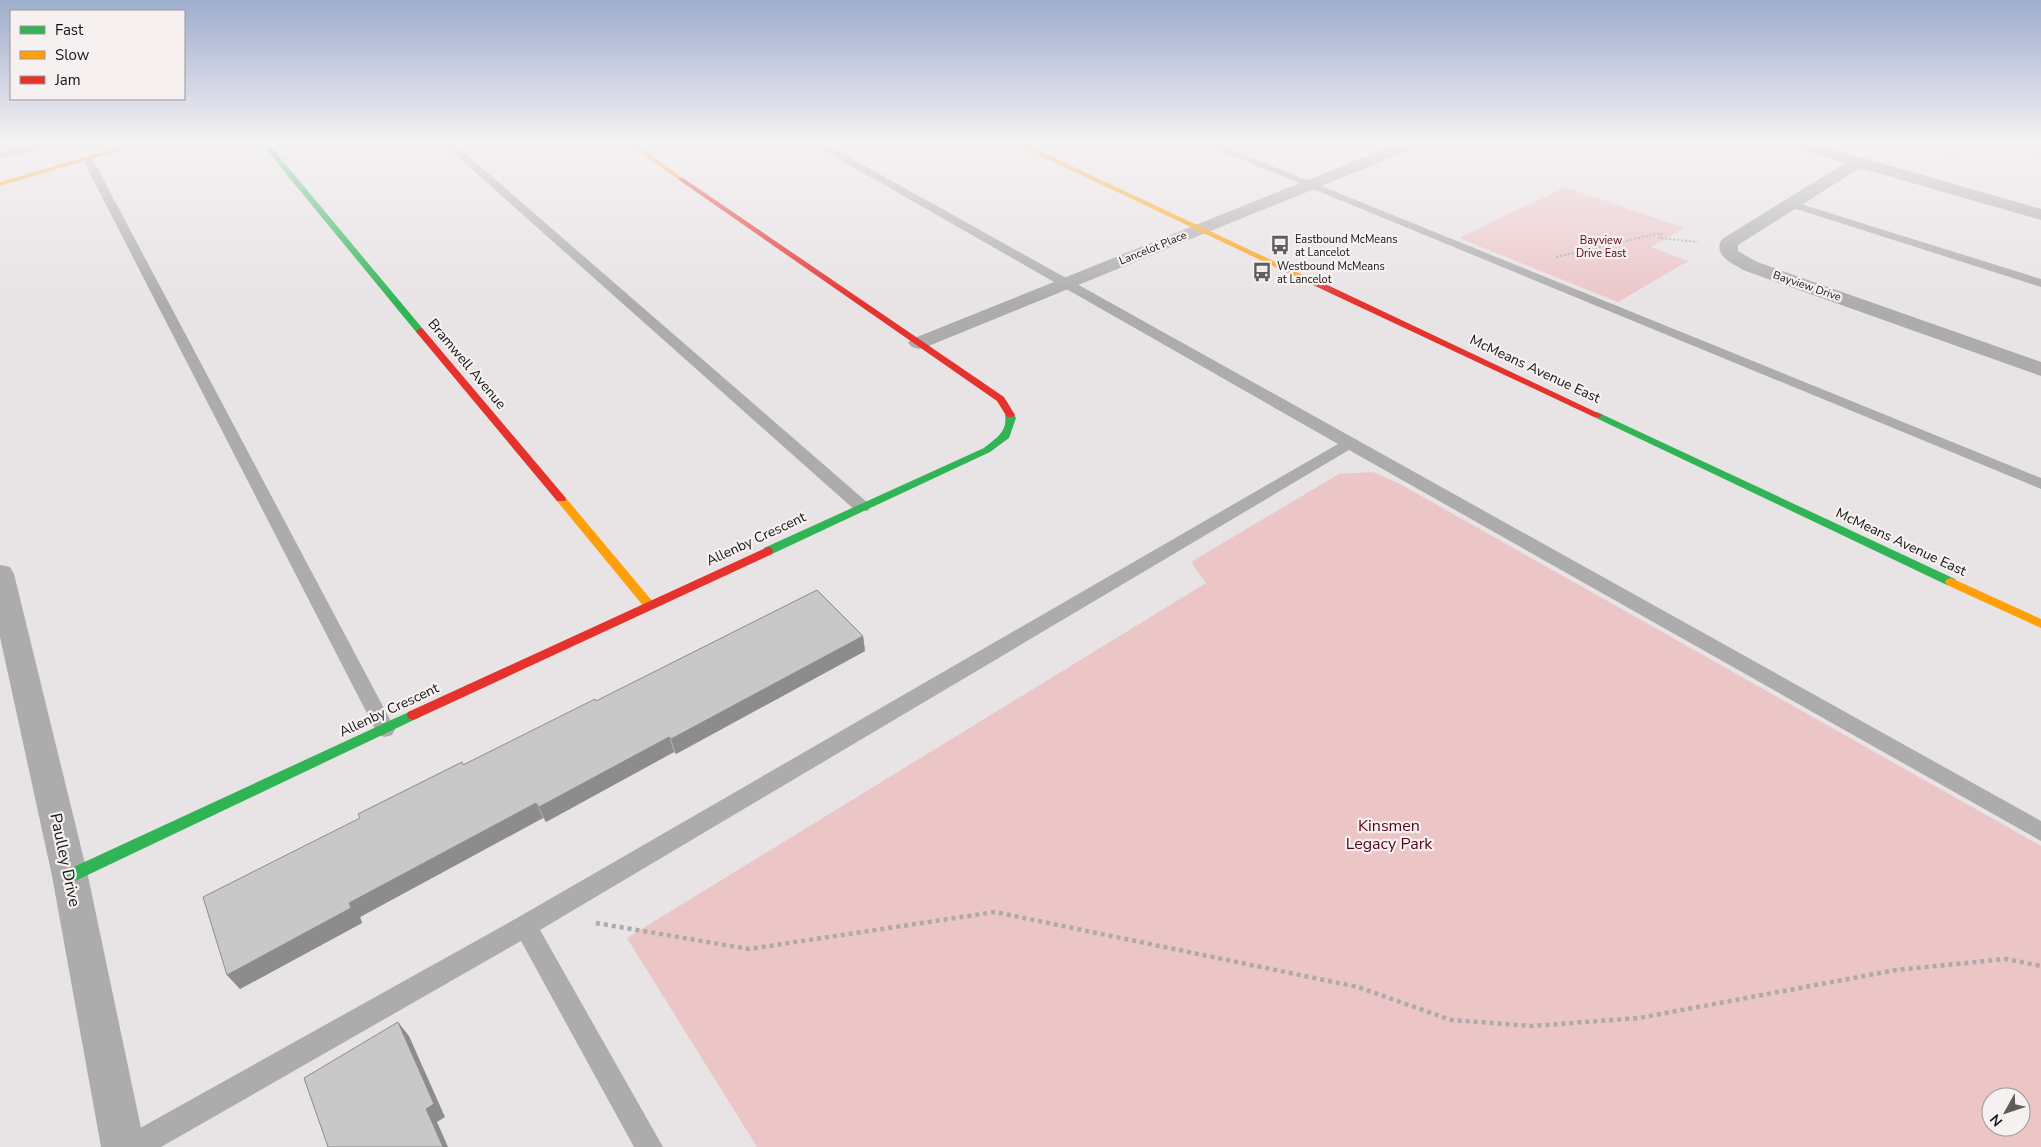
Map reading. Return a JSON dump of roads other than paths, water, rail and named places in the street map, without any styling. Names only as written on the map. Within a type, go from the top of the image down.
[{"type":"street","name":"Bramwell Avenue","points":[[308,196],[649,605]]},
{"type":"street","name":"Allenby Crescent","points":[[70,876],[649,605],[987,450],[1006,436],[1011,418],[1001,399],[705,196]]},
{"type":"street","name":"McMeans Avenue East","points":[[1129,196],[2041,624]]},
{"type":"street","name":"Lancelot Place","points":[[919,343],[1282,196]]},
{"type":"street","points":[[1791,204],[1805,196]]},
{"type":"street","points":[[1976,196],[2041,214]]},
{"type":"street","name":"Bayview Drive","points":[[1791,204],[1729,244],[1729,254],[1750,266],[2041,368]]},
{"type":"street","name":"Paulley Drive","points":[[0,574],[70,876],[123,1147]]},
{"type":"lane","points":[[107,196],[386,728]]},
{"type":"lane","points":[[507,196],[862,507]]},
{"type":"lane","points":[[909,196],[2041,832]]},
{"type":"lane","points":[[1334,196],[2041,484]]},
{"type":"lane","points":[[1791,204],[2041,283]]},
{"type":"lane","points":[[134,1147],[535,920],[1350,444]]},
{"type":"lane","points":[[535,920],[649,1147]]},
{"type":"place","name":"Eastbound McMeans at Lancelot","points":[[1280,245]]},
{"type":"place","name":"Westbound McMeans at Lancelot","points":[[1262,272]]},
{"type":"park label","name":"Bayview Drive East","points":[[1601,246]]},
{"type":"park label","name":"Kinsmen Legacy Park","points":[[1389,835]]}]
